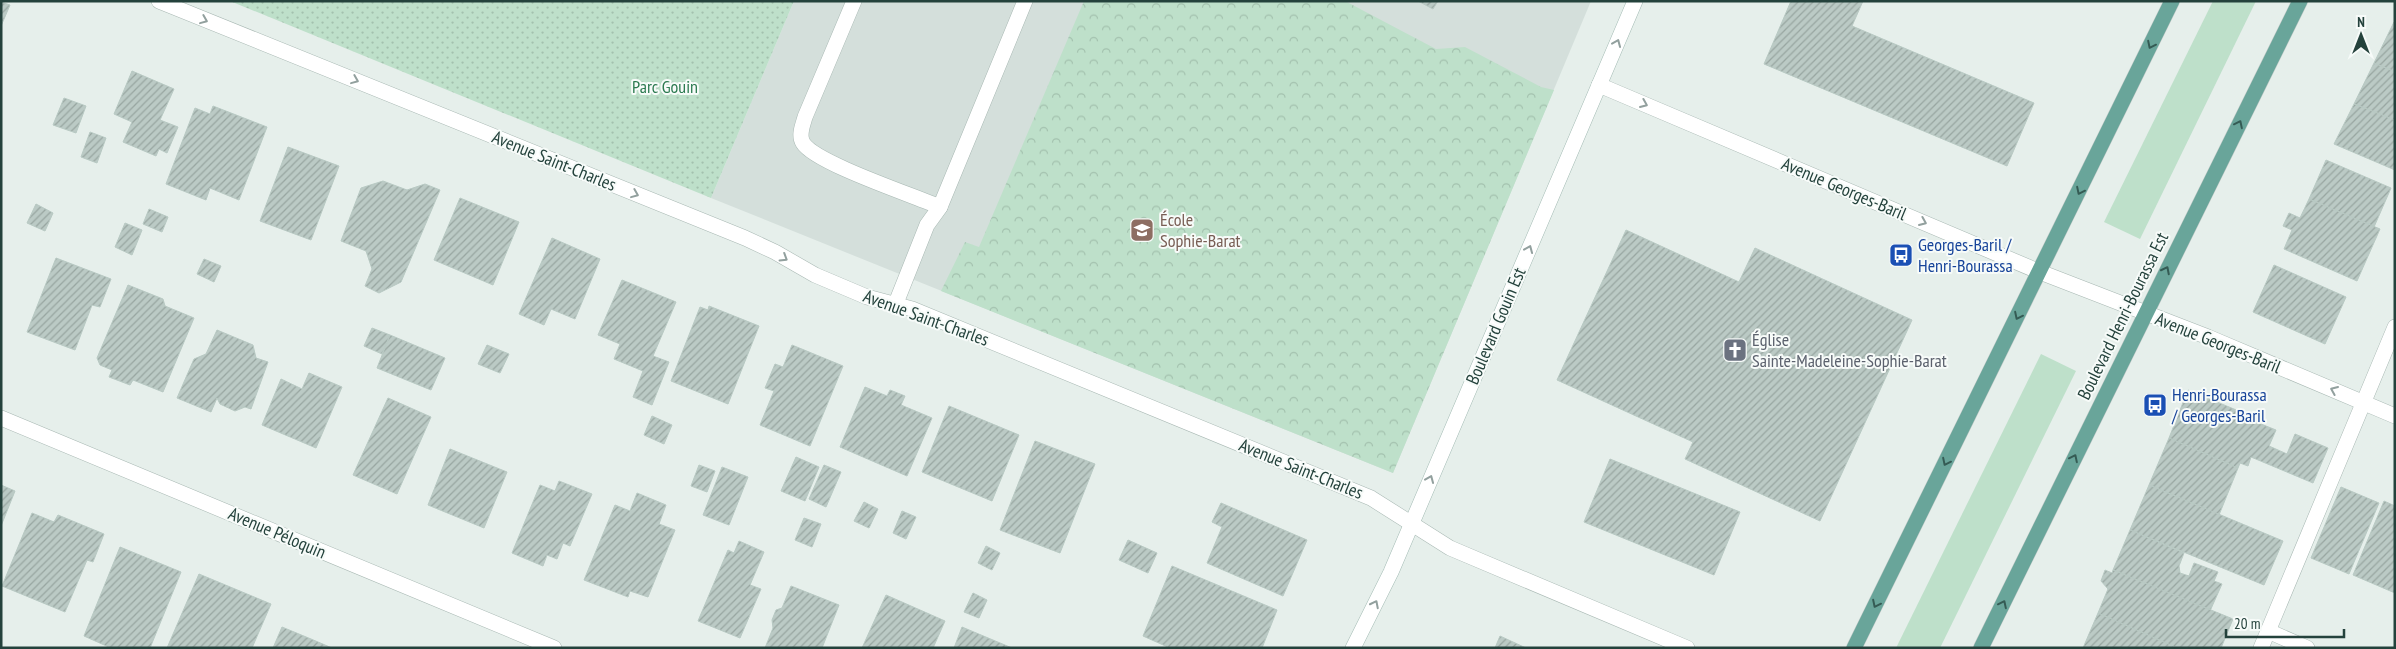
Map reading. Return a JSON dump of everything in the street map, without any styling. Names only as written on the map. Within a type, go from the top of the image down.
[{"type":"main road","points":[[1854,648],[2172,1]]},
{"type":"main road","name":"Boulevard Henri-Bourassa Est","points":[[1981,648],[2300,1]]},
{"type":"street","name":"Avenue Saint-Charles","points":[[159,1],[745,238],[775,252],[815,275],[867,297],[896,303],[1371,498],[1450,548],[1680,646]]},
{"type":"street","points":[[854,1],[805,117],[801,137],[804,144],[829,162],[940,207]]},
{"type":"street","points":[[896,303],[927,225],[940,207],[1025,1]]},
{"type":"street","name":"Boulevard Gouin Est","points":[[1353,648],[1391,572],[1635,1]]},
{"type":"street","name":"Avenue Georges-Baril","points":[[1599,86],[2040,272],[2208,337],[2395,416]]},
{"type":"street","points":[[2261,648],[2395,327]]},
{"type":"street","name":"Avenue Péloquin","points":[[1,418],[554,648]]},
{"type":"street","points":[[2268,631],[2307,648]]},
{"type":"shaded area","name":"École Sophie-Barat","points":[[794,1],[1591,1],[1393,473],[711,198]]},
{"type":"green space","name":"Parc Gouin","points":[[230,1],[794,1],[711,198]]},
{"type":"green space","name":"École Sophie-Barat","points":[[1084,1],[1345,1],[1436,49],[1465,47],[1541,87],[1554,90],[1393,473],[941,291],[965,242],[979,247]]},
{"type":"green space","points":[[2213,1],[2256,1],[2140,239],[2104,222]]},
{"type":"green space","points":[[2041,354],[2076,371],[1940,648],[1896,648]]},
{"type":"building","points":[[1418,1],[1438,1],[1433,9]]},
{"type":"building","points":[[1791,1],[1863,1],[1852,26],[2034,103],[2007,166],[1764,64]]},
{"type":"building","points":[[1,2],[10,5],[1,26]]},
{"type":"building","points":[[2395,22],[2395,72],[2374,63]]},
{"type":"building","points":[[2374,63],[2395,72],[2395,120],[2354,104]]},
{"type":"building","points":[[132,71],[174,89],[160,120],[178,127],[167,153],[159,149],[156,156],[123,142],[132,122],[114,114]]},
{"type":"building","points":[[64,98],[86,106],[76,133],[53,125]]},
{"type":"building","points":[[2354,104],[2395,120],[2395,170],[2334,144]]},
{"type":"building","points":[[213,106],[267,127],[239,200],[210,188],[206,200],[166,184],[195,108],[210,114]]},
{"type":"building","points":[[90,132],[106,138],[97,163],[81,157]]},
{"type":"building","points":[[288,147],[339,166],[311,240],[260,221]]},
{"type":"building","points":[[2326,160],[2391,188],[2374,227],[2309,199]]},
{"type":"building","points":[[383,181],[407,190],[425,184],[440,190],[401,282],[379,293],[365,286],[372,269],[366,251],[341,241],[361,188]]},
{"type":"building","points":[[460,198],[519,222],[493,285],[434,260]]},
{"type":"building","points":[[2309,199],[2380,229],[2357,281],[2284,249],[2292,230],[2283,226],[2289,213],[2300,218]]},
{"type":"building","points":[[36,204],[53,213],[45,231],[27,223]]},
{"type":"building","points":[[149,209],[168,217],[162,232],[143,224]]},
{"type":"building","points":[[125,223],[142,230],[132,255],[115,247]]},
{"type":"building","name":"Église Sainte-Madeleine-Sophie-Barat","points":[[1626,230],[1739,282],[1755,248],[1912,320],[1820,521],[1685,459],[1693,442],[1557,380]]},
{"type":"building","points":[[552,238],[600,259],[575,319],[551,309],[544,325],[519,314]]},
{"type":"building","points":[[56,258],[111,279],[100,307],[92,305],[75,350],[27,332]]},
{"type":"building","points":[[204,259],[221,266],[214,282],[197,274]]},
{"type":"building","points":[[2274,265],[2346,297],[2325,344],[2253,312]]},
{"type":"building","points":[[622,280],[676,302],[653,356],[669,362],[652,405],[633,397],[643,371],[614,359],[620,344],[598,335]]},
{"type":"building","points":[[128,285],[163,299],[165,306],[194,318],[163,392],[133,380],[130,385],[109,377],[112,370],[100,365],[97,358]]},
{"type":"building","points":[[709,306],[759,326],[728,404],[671,381],[700,307],[708,310]]},
{"type":"building","points":[[372,328],[390,335],[382,354],[364,346]]},
{"type":"building","points":[[217,330],[253,345],[256,358],[268,362],[251,409],[245,407],[235,411],[220,404],[217,398],[211,412],[177,398],[194,359],[206,354]]},
{"type":"building","points":[[390,335],[445,358],[431,390],[377,368]]},
{"type":"building","points":[[487,345],[509,354],[500,373],[478,364]]},
{"type":"building","points":[[792,345],[843,366],[810,446],[760,425],[774,391],[765,388],[775,364],[783,367]]},
{"type":"building","points":[[309,373],[342,387],[316,448],[262,425],[281,379],[302,389]]},
{"type":"building","points":[[865,387],[887,396],[890,390],[905,396],[901,405],[932,418],[907,476],[840,447]]},
{"type":"building","points":[[2188,390],[2258,419],[2256,422],[2276,430],[2269,446],[2287,454],[2295,434],[2328,448],[2313,483],[2251,457],[2248,466],[2240,463],[2238,468],[2169,438]]},
{"type":"building","points":[[388,398],[431,417],[397,494],[353,475]]},
{"type":"building","points":[[949,406],[1019,435],[992,501],[922,472]]},
{"type":"building","points":[[652,416],[672,425],[664,444],[644,435]]},
{"type":"building","points":[[2169,438],[2238,468],[2219,515],[2149,485]]},
{"type":"building","points":[[1035,441],[1095,464],[1060,553],[1000,530]]},
{"type":"building","points":[[450,449],[507,472],[484,528],[428,505]]},
{"type":"building","points":[[796,457],[819,467],[805,501],[781,491]]},
{"type":"building","points":[[1610,459],[1740,512],[1714,575],[1584,522]]},
{"type":"building","points":[[699,465],[715,471],[707,492],[691,486]]},
{"type":"building","points":[[824,465],[841,472],[826,507],[809,499]]},
{"type":"building","points":[[722,467],[748,477],[729,525],[703,515]]},
{"type":"building","points":[[559,481],[592,494],[570,546],[563,543],[557,559],[547,555],[543,566],[512,553],[540,485],[555,491]]},
{"type":"building","points":[[1,485],[15,491],[1,526]]},
{"type":"building","points":[[2149,485],[2283,541],[2264,585],[2130,530]]},
{"type":"building","points":[[2341,487],[2379,503],[2349,574],[2311,558]]},
{"type":"building","points":[[637,493],[666,505],[659,524],[675,530],[648,597],[630,591],[628,597],[584,580],[615,505],[630,511]]},
{"type":"building","points":[[2384,501],[2395,506],[2395,593],[2353,575]]},
{"type":"building","points":[[864,502],[878,509],[869,528],[854,521]]},
{"type":"building","points":[[1221,503],[1307,540],[1283,596],[1207,563],[1222,527],[1212,522]]},
{"type":"building","points":[[902,511],[916,517],[906,539],[893,533]]},
{"type":"building","points":[[32,513],[54,522],[58,515],[104,534],[93,562],[87,560],[65,612],[2,586]]},
{"type":"building","points":[[804,518],[821,524],[812,547],[795,540]]},
{"type":"building","points":[[2130,530],[2184,553],[2179,566],[2180,573],[2189,576],[2194,563],[2218,572],[2214,581],[2222,584],[2210,611],[2113,570]]},
{"type":"building","points":[[1128,540],[1157,553],[1148,573],[1119,560]]},
{"type":"building","points":[[739,541],[764,552],[750,585],[761,589],[740,638],[698,621],[728,550],[734,553]]},
{"type":"building","points":[[986,546],[1000,553],[992,570],[978,563]]},
{"type":"building","points":[[120,547],[181,572],[150,648],[111,648],[84,636]]},
{"type":"building","points":[[1172,566],[1277,610],[1262,648],[1170,648],[1143,636]]},
{"type":"building","points":[[2105,570],[2112,573],[2113,570],[2233,619],[2221,648],[2176,648],[2098,613],[2108,589],[2101,581]]},
{"type":"building","points":[[199,574],[271,604],[252,648],[167,648]]},
{"type":"building","points":[[791,586],[839,605],[822,648],[765,648],[773,628],[772,620],[776,610],[782,608]]},
{"type":"building","points":[[973,593],[987,600],[979,618],[964,612]]},
{"type":"building","points":[[886,595],[945,621],[933,648],[862,648]]},
{"type":"building","points":[[2098,613],[2173,646],[2176,648],[2083,648]]},
{"type":"building","points":[[282,627],[311,639],[332,648],[273,648]]},
{"type":"building","points":[[962,627],[1012,648],[954,648]]},
{"type":"building","points":[[1500,636],[1526,648],[1495,648]]},
{"type":"place","name":"École Sophie-Barat","points":[[1142,230]]},
{"type":"place","name":"Georges-Baril / Henri-Bourassa","points":[[1901,255]]},
{"type":"place","name":"Église Sainte-Madeleine-Sophie-Barat","points":[[1735,350]]},
{"type":"place","name":"Henri-Bourassa / Georges-Baril","points":[[2155,405]]}]
